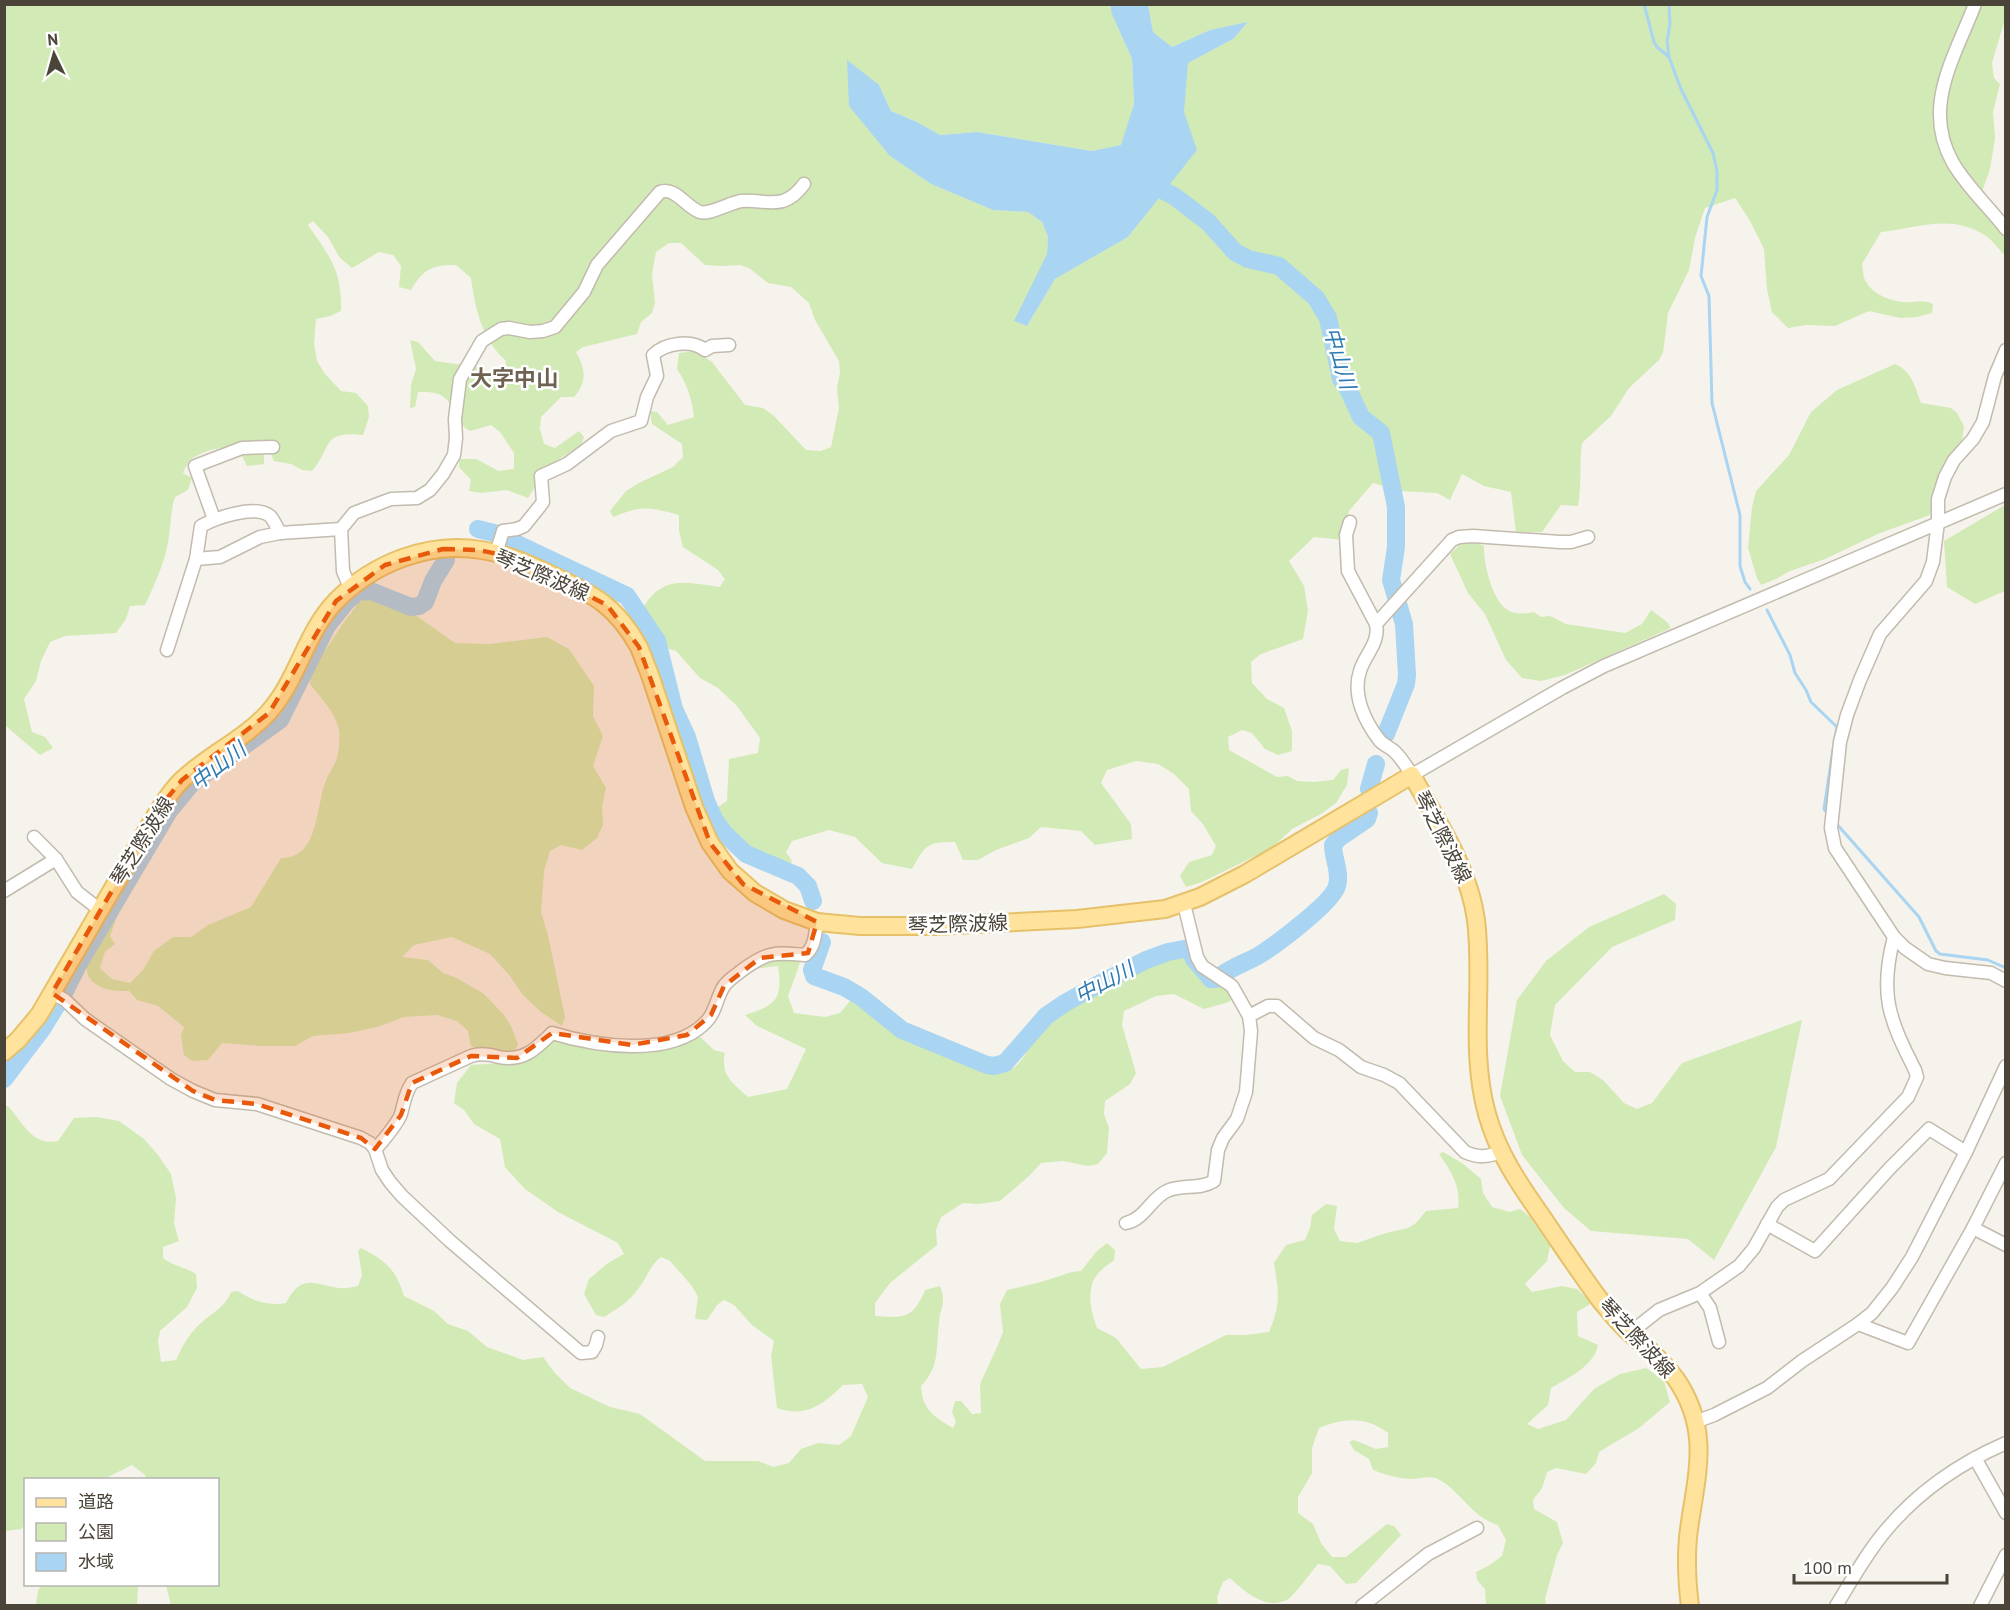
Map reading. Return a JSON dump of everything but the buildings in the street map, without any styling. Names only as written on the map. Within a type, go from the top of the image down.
[{"type":"main road","name":"琴芝際波線","points":[[4,1052],[59,996],[100,910],[154,816],[172,792],[182,780],[241,737],[269,713],[287,686],[318,625],[336,601],[362,578],[412,554],[460,549],[496,553],[531,565],[595,596],[619,617],[639,647],[698,818],[710,843],[743,884],[755,893],[784,910],[817,922],[860,926],[1012,923],[1106,917],[1165,909],[1184,904],[1245,874],[1412,775],[1461,866],[1473,901],[1478,940],[1479,1074],[1487,1116],[1501,1152],[1515,1177],[1581,1274],[1616,1319],[1671,1372],[1687,1399],[1695,1422],[1700,1462],[1688,1548],[1687,1577],[1690,1605]]},
{"type":"street","points":[[1976,4],[1944,83],[1940,103],[1940,124],[1953,162],[2006,229]]},
{"type":"street","points":[[350,588],[343,571],[341,529],[354,513],[391,499],[417,498],[430,490],[443,474],[454,455],[455,419],[460,379],[482,342],[501,329],[509,328],[530,332],[555,327],[584,292],[597,265],[664,190],[671,192],[700,212],[707,213],[740,202],[783,201],[793,196],[804,184]]},
{"type":"street","points":[[496,553],[503,531],[524,526],[543,502],[541,476],[567,464],[611,431],[641,421],[647,397],[655,382],[656,370],[652,355],[668,347],[686,344],[694,344],[705,350],[712,345],[729,345]]},
{"type":"street","points":[[2006,350],[1995,376],[1983,422],[1973,439],[1954,460],[1945,477],[1938,499],[1938,522],[1933,562],[1926,581],[1880,634],[1847,715],[1840,742],[1830,828],[1835,848],[1894,936],[1905,948],[1929,964],[1991,973],[2006,981]]},
{"type":"street","points":[[214,519],[195,466],[242,448],[273,447]]},
{"type":"street","points":[[1350,522],[1346,535],[1348,571],[1376,624],[1377,637],[1360,670],[1357,686],[1358,699],[1381,742],[1394,751],[1412,775],[1604,666],[2006,494]]},
{"type":"street","points":[[167,650],[196,559],[201,526],[214,519],[250,511],[262,512],[270,516],[280,533]]},
{"type":"street","points":[[196,559],[220,557],[260,537],[280,533],[341,529]]},
{"type":"street","points":[[1376,624],[1452,540],[1459,537],[1560,542],[1571,542],[1588,537]]},
{"type":"street","points":[[34,837],[56,859],[77,892],[100,910]]},
{"type":"street","points":[[4,891],[56,859]]},
{"type":"street","points":[[1126,1223],[1134,1221],[1167,1191],[1201,1186],[1214,1181],[1218,1150],[1242,1108],[1246,1092],[1251,1030],[1249,1016],[1232,986],[1203,966],[1197,957],[1184,904]]},
{"type":"street","points":[[375,1149],[400,1116],[404,1099],[412,1083],[478,1054],[517,1058],[527,1055],[552,1033],[605,1045],[661,1043],[687,1035],[711,1015],[724,986],[760,958],[784,954],[805,955],[815,938],[817,922]]},
{"type":"street","points":[[1630,1333],[1659,1310],[1700,1293],[1739,1266],[1754,1248],[1777,1207],[1784,1200],[1821,1184],[1836,1174],[1908,1097],[1917,1077],[1916,1070],[1891,1018],[1886,984],[1888,960],[1894,936]]},
{"type":"street","points":[[59,996],[85,1019],[171,1079],[193,1091],[215,1100],[257,1104],[370,1143],[375,1149],[382,1170],[402,1196],[450,1241],[581,1353],[592,1352],[598,1337]]},
{"type":"street","points":[[1249,1016],[1268,1006],[1277,1006],[1314,1038],[1338,1050],[1360,1067],[1384,1074],[1399,1083],[1465,1152],[1476,1157],[1501,1152]]},
{"type":"street","points":[[1695,1422],[1767,1388],[1872,1313],[1912,1257],[1966,1152],[2006,1066]]},
{"type":"street","points":[[1767,1224],[1815,1251],[1890,1168],[1929,1129],[1966,1152]]},
{"type":"street","points":[[1858,1324],[1908,1343],[2002,1177],[2006,1163]]},
{"type":"street","points":[[1973,1228],[2006,1245]]},
{"type":"street","points":[[1700,1293],[1710,1308],[1719,1342]]},
{"type":"street","points":[[1836,1605],[1875,1544],[1898,1516],[1944,1476],[2006,1443]]},
{"type":"street","points":[[1975,1458],[2006,1513]]},
{"type":"street","points":[[1362,1605],[1428,1554],[1477,1528]]},
{"type":"street","points":[[1980,1605],[2006,1555]]},
{"type":"highlighted area","points":[[443,549],[479,550],[511,557],[607,605],[639,647],[710,843],[743,884],[817,922],[808,953],[760,958],[724,986],[711,1015],[687,1035],[632,1045],[552,1033],[517,1058],[471,1056],[412,1083],[401,1115],[375,1149],[361,1138],[257,1104],[215,1100],[193,1091],[52,993],[164,802],[182,780],[269,713],[336,601],[385,565]]},
{"type":"green space","points":[[4,5],[1111,5],[1111,12],[1132,59],[1134,104],[1122,145],[1092,151],[977,132],[940,135],[891,111],[879,85],[890,156],[931,184],[993,210],[1028,212],[1042,222],[1048,237],[1047,254],[1035,281],[1027,326],[1055,279],[1128,237],[1196,150],[1183,112],[1188,63],[1233,39],[1247,23],[1210,30],[1172,47],[1153,32],[1148,5],[2005,5],[2005,19],[1992,63],[1994,78],[2000,84],[1993,112],[1995,138],[1990,169],[1983,189],[1985,204],[2005,235],[2005,256],[1986,236],[1960,225],[1935,224],[1881,232],[1862,264],[1867,283],[1875,292],[1892,300],[1933,304],[1932,313],[1900,318],[1869,311],[1835,326],[1806,325],[1788,328],[1772,312],[1767,289],[1764,249],[1735,198],[1705,208],[1695,238],[1689,270],[1668,313],[1663,353],[1659,360],[1629,388],[1611,416],[1582,443],[1578,506],[1561,505],[1542,532],[1516,532],[1511,492],[1484,486],[1462,474],[1450,500],[1437,493],[1400,491],[1373,483],[1349,511],[1343,540],[1314,537],[1289,561],[1304,586],[1308,611],[1303,639],[1261,654],[1251,662],[1252,683],[1267,699],[1284,708],[1292,731],[1292,751],[1278,755],[1265,749],[1252,733],[1242,730],[1228,737],[1229,750],[1277,777],[1288,776],[1297,781],[1333,780],[1341,770],[1349,768],[1347,785],[1336,803],[1321,814],[1292,829],[1272,848],[1202,882],[1186,887],[1180,876],[1189,862],[1212,855],[1216,846],[1203,824],[1191,811],[1189,789],[1174,774],[1158,764],[1136,761],[1107,770],[1101,783],[1131,824],[1132,839],[1095,845],[1081,831],[1041,827],[1029,838],[996,850],[978,860],[963,860],[955,842],[933,844],[924,849],[912,869],[882,863],[855,837],[829,830],[792,841],[786,852],[792,861],[789,866],[746,846],[732,831],[718,807],[727,801],[729,759],[758,753],[760,738],[737,706],[718,688],[700,678],[676,651],[666,648],[659,631],[643,608],[650,597],[667,586],[686,583],[720,587],[725,579],[718,570],[683,547],[679,531],[679,515],[646,508],[613,517],[610,511],[626,491],[673,467],[683,457],[682,444],[652,424],[650,411],[657,412],[668,425],[694,417],[689,392],[677,369],[679,353],[696,351],[712,362],[745,405],[763,408],[774,416],[806,450],[821,451],[831,447],[839,408],[837,388],[840,372],[839,361],[815,320],[809,303],[791,287],[768,283],[749,268],[740,265],[705,265],[681,243],[669,243],[656,252],[652,274],[655,303],[652,313],[641,322],[637,334],[583,347],[576,352],[584,375],[581,386],[574,397],[561,397],[541,417],[540,429],[544,444],[555,448],[579,431],[584,437],[581,445],[538,473],[536,485],[528,498],[507,490],[481,493],[469,491],[471,480],[459,467],[459,459],[476,459],[499,471],[514,469],[514,453],[500,432],[491,425],[470,431],[462,425],[446,399],[432,392],[418,392],[415,407],[410,408],[411,385],[416,369],[410,340],[418,342],[435,361],[478,367],[497,375],[505,373],[506,361],[491,343],[481,323],[471,278],[456,265],[441,266],[424,273],[411,290],[399,287],[401,266],[393,255],[379,252],[352,268],[340,258],[328,237],[313,221],[308,225],[333,265],[341,297],[341,311],[316,319],[314,344],[317,361],[325,374],[341,391],[356,393],[368,406],[369,417],[363,435],[340,435],[334,438],[329,442],[312,471],[274,461],[271,454],[264,452],[264,464],[247,466],[238,448],[233,447],[207,451],[190,460],[183,473],[192,478],[188,490],[175,497],[166,551],[145,605],[130,606],[126,619],[116,633],[65,636],[50,642],[41,661],[36,681],[24,699],[32,732],[45,737],[53,748],[40,755],[8,728],[4,723]]},
{"type":"green space","points":[[1895,364],[1909,375],[1921,403],[1951,408],[1957,413],[1964,426],[1962,441],[1946,460],[1940,474],[1930,515],[1880,533],[1825,559],[1790,571],[1761,585],[1748,548],[1756,491],[1789,455],[1811,412],[1837,390]]},
{"type":"green space","points":[[2005,505],[2005,591],[1975,604],[1947,587],[1944,541]]},
{"type":"green space","points":[[1463,542],[1475,542],[1484,546],[1485,561],[1493,589],[1501,604],[1512,612],[1523,614],[1534,612],[1541,617],[1550,616],[1566,624],[1625,633],[1642,624],[1651,610],[1671,628],[1565,675],[1541,681],[1522,678],[1506,660],[1485,614],[1468,593],[1450,554]]},
{"type":"green space","points":[[374,597],[411,612],[455,643],[489,644],[547,637],[569,649],[594,686],[593,716],[603,736],[593,766],[606,788],[602,807],[603,825],[597,838],[582,850],[561,845],[550,851],[544,871],[541,912],[565,1017],[562,1026],[541,1012],[522,994],[510,976],[490,954],[452,937],[414,945],[402,957],[428,960],[443,973],[457,978],[484,994],[511,1026],[518,1044],[514,1053],[477,1049],[471,1046],[468,1031],[457,1021],[437,1015],[404,1017],[377,1027],[349,1033],[313,1036],[295,1046],[222,1043],[208,1060],[192,1061],[184,1055],[181,1035],[184,1027],[158,1006],[137,1000],[129,991],[110,990],[95,984],[87,971],[90,952],[114,911],[118,914],[110,936],[115,944],[105,952],[100,968],[112,979],[130,983],[143,970],[154,951],[173,937],[191,937],[208,925],[251,907],[281,858],[293,856],[309,842],[314,831],[325,783],[337,758],[339,741],[335,718],[310,684],[311,672],[359,602]]},
{"type":"green space","points":[[1664,894],[1676,904],[1675,920],[1612,947],[1555,1005],[1550,1035],[1563,1061],[1575,1072],[1590,1072],[1603,1080],[1624,1103],[1637,1109],[1652,1103],[1682,1063],[1802,1020],[1776,1147],[1714,1260],[1688,1239],[1591,1231],[1564,1208],[1522,1155],[1500,1096],[1517,1000],[1546,961],[1589,927]]},
{"type":"green space","points":[[793,951],[800,963],[788,996],[794,1013],[825,1017],[840,1013],[850,1001],[868,1009],[892,1028],[912,1039],[957,1061],[992,1073],[1009,1071],[1015,1067],[1042,1031],[1081,999],[1114,982],[1181,956],[1192,965],[1200,980],[1224,988],[1233,998],[1229,1002],[1204,1009],[1174,994],[1156,996],[1124,1011],[1122,1025],[1136,1073],[1130,1084],[1105,1101],[1104,1114],[1109,1128],[1107,1153],[1098,1164],[1088,1166],[1063,1161],[1041,1163],[1000,1201],[979,1204],[963,1203],[941,1217],[936,1230],[937,1245],[890,1283],[875,1303],[875,1316],[906,1315],[916,1307],[925,1290],[940,1286],[943,1302],[936,1357],[931,1372],[921,1386],[924,1401],[930,1412],[953,1428],[956,1422],[952,1412],[955,1401],[961,1401],[972,1414],[981,1413],[980,1384],[1003,1332],[1000,1304],[1007,1290],[1081,1271],[1096,1252],[1107,1243],[1115,1250],[1114,1260],[1096,1276],[1093,1282],[1090,1302],[1093,1315],[1097,1328],[1116,1338],[1141,1369],[1163,1367],[1226,1335],[1269,1332],[1276,1313],[1278,1298],[1274,1263],[1286,1245],[1305,1240],[1312,1215],[1326,1204],[1337,1206],[1334,1229],[1340,1241],[1357,1243],[1408,1228],[1416,1223],[1426,1211],[1458,1208],[1456,1186],[1439,1154],[1443,1152],[1462,1163],[1481,1179],[1483,1193],[1492,1207],[1510,1212],[1520,1209],[1530,1217],[1550,1246],[1547,1261],[1525,1284],[1532,1292],[1562,1286],[1577,1289],[1592,1303],[1577,1312],[1578,1336],[1598,1345],[1596,1352],[1586,1365],[1551,1388],[1548,1405],[1527,1424],[1538,1429],[1566,1420],[1594,1389],[1620,1374],[1646,1368],[1664,1381],[1670,1402],[1639,1428],[1599,1452],[1596,1463],[1586,1474],[1556,1468],[1547,1472],[1542,1488],[1533,1500],[1534,1509],[1557,1522],[1563,1543],[1557,1555],[1545,1599],[1546,1605],[1486,1605],[1485,1589],[1477,1580],[1476,1572],[1502,1556],[1506,1540],[1498,1525],[1480,1516],[1438,1479],[1428,1477],[1405,1479],[1373,1470],[1369,1459],[1354,1450],[1349,1442],[1354,1440],[1376,1449],[1388,1447],[1388,1433],[1380,1427],[1355,1420],[1337,1422],[1319,1428],[1312,1448],[1312,1473],[1298,1497],[1298,1513],[1313,1524],[1321,1543],[1332,1557],[1346,1557],[1387,1524],[1394,1526],[1401,1535],[1356,1583],[1346,1584],[1330,1566],[1318,1564],[1287,1600],[1279,1603],[1256,1598],[1230,1578],[1223,1582],[1217,1597],[1218,1606],[171,1605],[166,1586],[219,1586],[219,1478],[146,1478],[132,1465],[106,1478],[24,1478],[24,1526],[21,1529],[6,1531],[5,1105],[30,1133],[49,1142],[58,1141],[74,1118],[97,1117],[119,1121],[144,1139],[171,1174],[176,1198],[174,1223],[179,1241],[163,1247],[163,1258],[196,1274],[197,1288],[187,1307],[160,1331],[158,1341],[161,1362],[176,1360],[192,1333],[221,1306],[231,1292],[238,1291],[261,1302],[279,1304],[286,1303],[297,1287],[303,1284],[315,1283],[341,1288],[358,1286],[362,1275],[358,1251],[361,1248],[388,1266],[397,1279],[404,1296],[434,1311],[448,1324],[468,1331],[487,1347],[523,1360],[543,1357],[570,1388],[610,1407],[640,1414],[705,1461],[758,1461],[773,1467],[789,1463],[801,1449],[818,1443],[839,1445],[851,1436],[868,1397],[862,1384],[843,1385],[813,1408],[787,1411],[777,1408],[771,1356],[774,1341],[752,1325],[734,1305],[724,1300],[717,1305],[707,1320],[695,1319],[698,1297],[692,1286],[670,1261],[661,1257],[627,1301],[604,1317],[596,1315],[584,1294],[589,1279],[608,1263],[624,1254],[618,1243],[558,1212],[525,1189],[505,1167],[500,1139],[474,1124],[464,1110],[454,1103],[457,1083],[471,1065],[520,1062],[538,1054],[555,1039],[674,1043],[699,1036],[714,1050],[725,1053],[726,1073],[748,1097],[787,1089],[806,1049],[757,1026],[745,1015],[764,1008],[775,999],[778,994],[779,977],[778,966],[755,969],[745,962]]},
{"type":"green space","points":[[41,1586],[138,1586],[137,1605],[36,1605],[38,1590]]},
{"type":"water","points":[[1111,5],[1148,5],[1153,32],[1172,47],[1210,30],[1248,22],[1233,39],[1188,63],[1184,112],[1197,150],[1128,237],[1055,279],[1027,326],[1014,321],[1047,254],[1048,237],[1042,222],[1028,212],[993,210],[931,184],[890,156],[849,106],[847,60],[879,85],[891,111],[940,135],[977,132],[1092,151],[1121,145],[1134,104],[1132,59],[1111,12]]},
{"type":"waterway","points":[[1644,4],[1654,42],[1669,57]]},
{"type":"waterway","points":[[1669,4],[1670,24],[1667,41],[1669,57],[1681,89],[1713,153],[1717,171],[1717,190],[1707,217],[1701,276],[1709,296],[1712,403],[1740,515],[1740,566],[1750,589]]},
{"type":"waterway","name":"中山川","points":[[1142,188],[1154,186],[1174,196],[1208,222],[1235,252],[1248,259],[1279,266],[1316,298],[1328,318],[1341,379],[1361,417],[1381,433],[1396,507],[1396,547],[1391,580],[1404,624],[1407,675],[1406,684],[1386,734]]},
{"type":"waterway","name":"中山川","points":[[478,529],[494,533],[627,596],[657,641],[674,709],[687,737],[706,801],[714,819],[724,833],[746,854],[798,876],[808,886],[813,901]]},
{"type":"waterway","name":"中山川","points":[[4,1079],[42,1029],[169,811],[192,783],[280,720],[327,626],[347,601],[358,592],[371,591],[411,607],[419,606],[425,602],[433,581],[446,560]]},
{"type":"waterway","points":[[1767,610],[1790,655],[1795,673],[1811,702],[1837,727],[1835,739]]},
{"type":"waterway","points":[[1829,815],[1824,809],[1833,749]]},
{"type":"waterway","name":"中山川","points":[[1369,789],[1376,764]]},
{"type":"waterway","name":"中山川","points":[[822,942],[812,970],[814,976],[844,987],[861,997],[902,1030],[994,1066],[1005,1063],[1046,1016],[1097,985],[1146,960],[1189,948],[1194,959],[1211,979],[1217,979],[1227,971],[1261,954],[1303,922],[1333,893],[1338,881],[1333,845],[1339,838],[1367,819],[1369,813]]},
{"type":"waterway","points":[[1835,822],[1919,917],[1936,951],[1940,954],[1988,960],[2006,968]]},
{"type":"district","name":"大字中山","points":[[514,378]]}]
